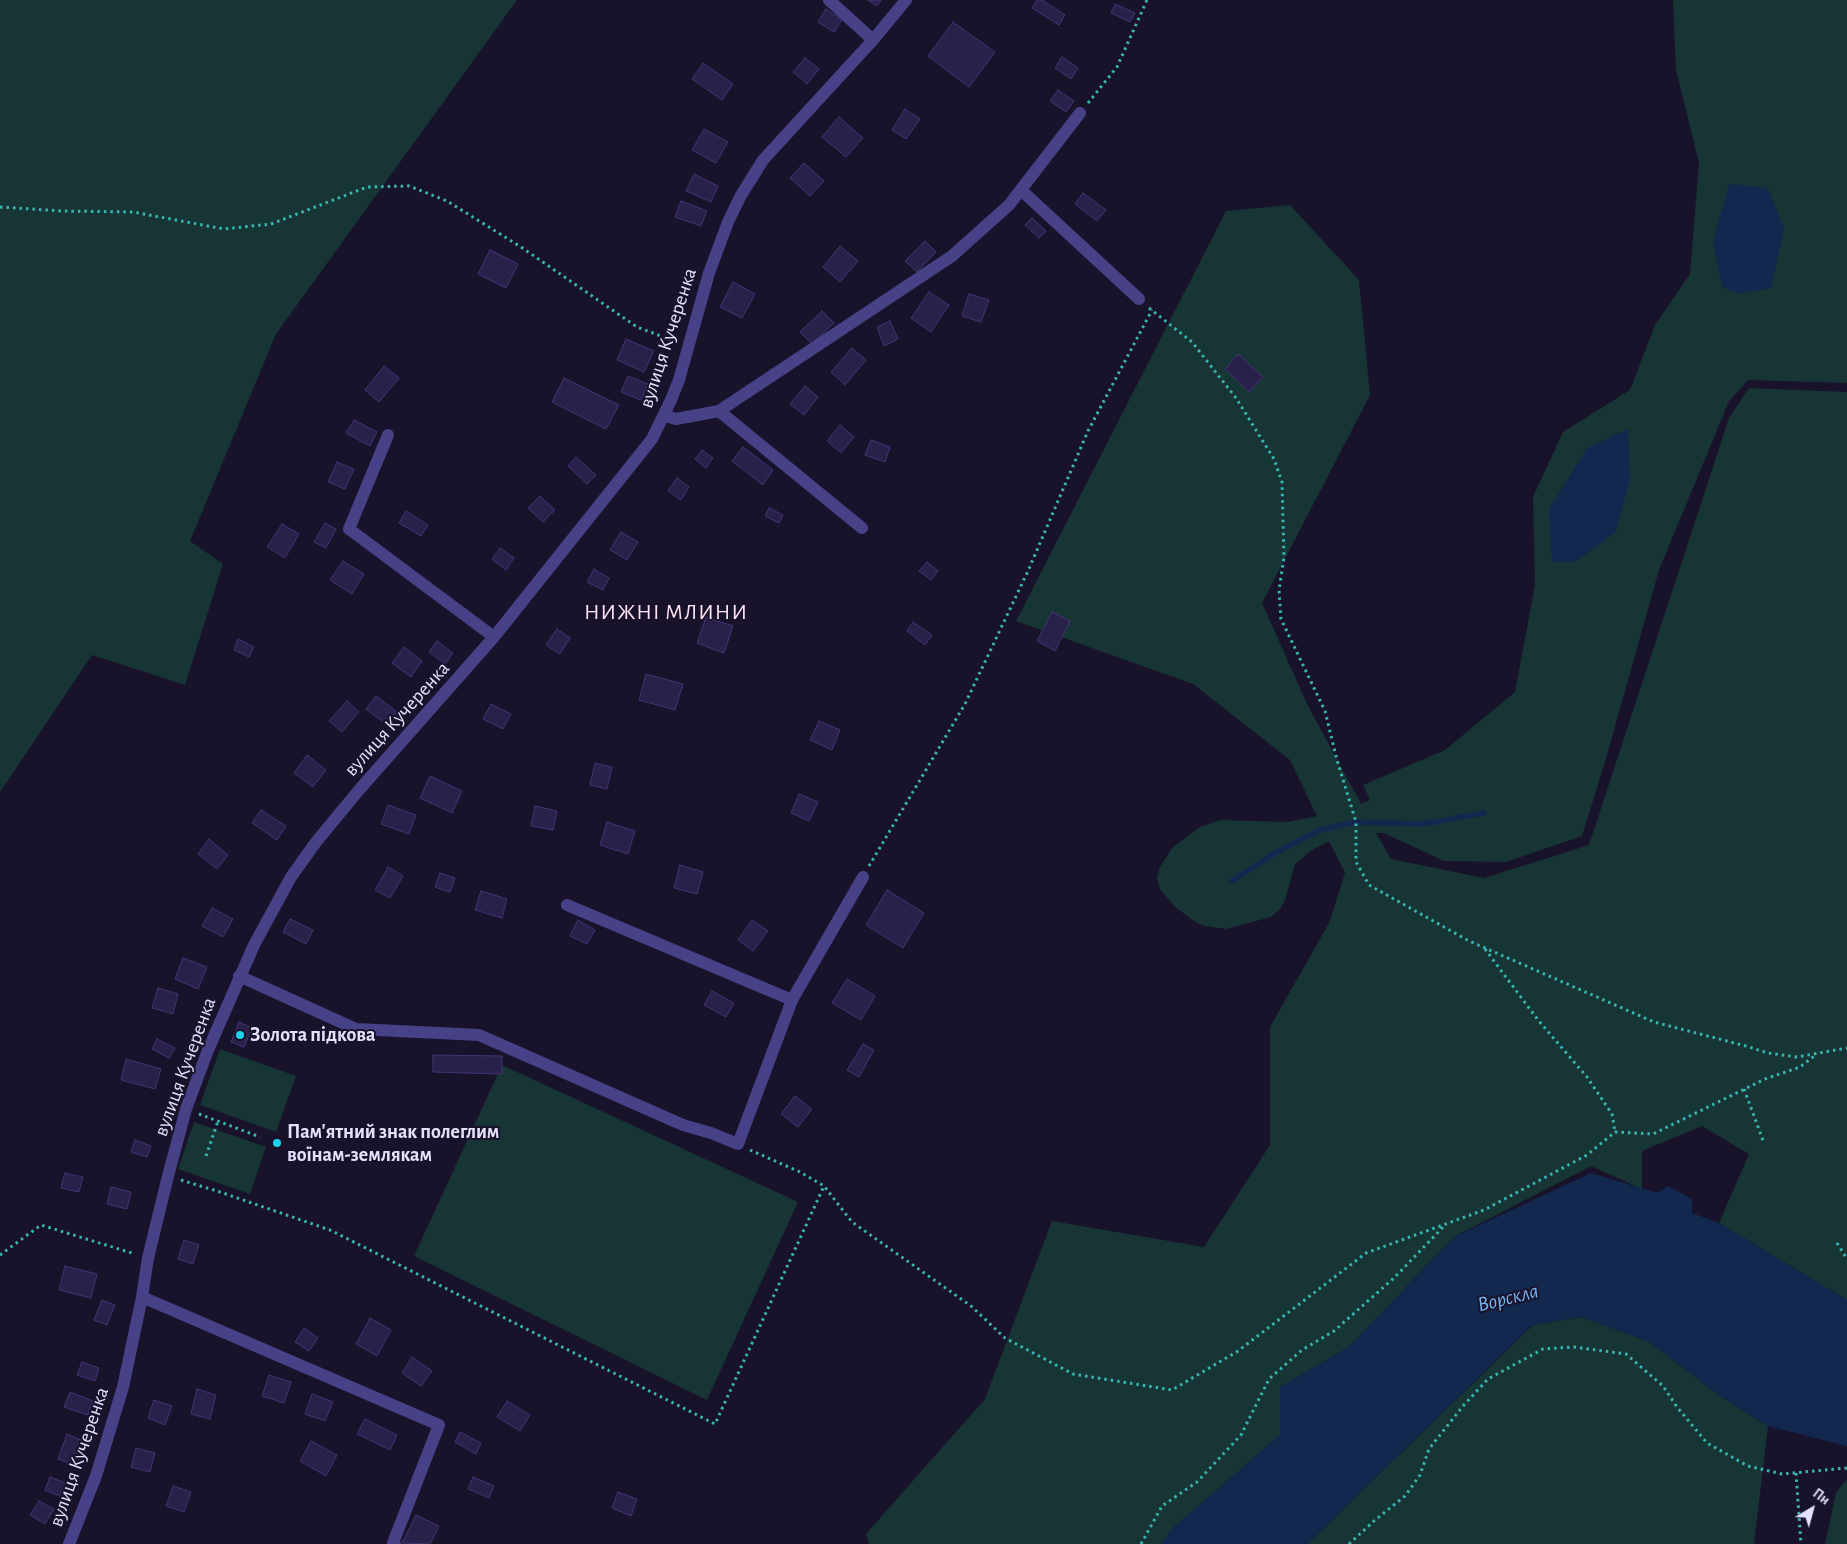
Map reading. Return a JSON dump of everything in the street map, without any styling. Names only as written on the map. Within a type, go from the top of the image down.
[{"type":"street","points":[[829,0],[873,40]]},
{"type":"street","name":"вулиця Кучеренка","points":[[69,1544],[96,1476],[111,1432],[126,1377],[148,1258],[186,1109],[239,976],[287,884],[316,842],[359,790],[494,637],[652,439],[679,380],[718,246],[750,180],[763,160],[873,40],[906,0]]},
{"type":"street","points":[[664,415],[676,419],[719,411],[952,256],[1009,205],[1080,113]]},
{"type":"street","points":[[1020,190],[1139,298]]},
{"type":"street","points":[[719,411],[862,528]]},
{"type":"street","points":[[388,435],[349,529],[494,637]]},
{"type":"street","points":[[239,976],[356,1029],[479,1035],[683,1125],[738,1144],[792,1000],[863,877]]},
{"type":"street","points":[[567,905],[792,1000]]},
{"type":"street","points":[[142,1297],[439,1425],[393,1543],[395,1544]]},
{"type":"path","points":[[1080,113],[1117,67],[1147,0]]},
{"type":"path","points":[[0,207],[62,211],[133,212],[224,229],[271,224],[366,187],[408,186],[448,201],[520,247],[637,327],[689,346]]},
{"type":"path","points":[[1139,298],[1192,342],[1236,398],[1274,459],[1282,482],[1284,557],[1279,590],[1281,619],[1325,711],[1337,760],[1356,822],[1356,862],[1369,885],[1468,941],[1654,1022],[1768,1053],[1797,1057],[1847,1048]]},
{"type":"path","points":[[863,877],[965,704],[1028,571],[1088,431],[1152,310]]},
{"type":"path","points":[[1485,948],[1538,1020],[1587,1077],[1612,1114],[1616,1132]]},
{"type":"path","points":[[738,1144],[800,1172],[824,1186],[852,1222],[971,1306],[1005,1338],[1073,1374],[1172,1390],[1238,1351],[1366,1253],[1484,1210],[1587,1155],[1616,1132],[1653,1134],[1765,1079],[1800,1067],[1817,1054]]},
{"type":"path","points":[[1744,1089],[1764,1143]]},
{"type":"path","points":[[186,1109],[260,1137]]},
{"type":"path","points":[[206,1156],[218,1121]]},
{"type":"path","points":[[168,1176],[330,1230],[714,1424],[824,1186]]},
{"type":"path","points":[[1141,1544],[1162,1506],[1196,1482],[1241,1435],[1268,1380],[1302,1350],[1334,1331],[1394,1278],[1446,1224]]},
{"type":"path","points":[[0,1255],[41,1225],[148,1258]]},
{"type":"path","points":[[1837,1243],[1847,1258]]},
{"type":"path","points":[[1349,1544],[1405,1496],[1420,1475],[1429,1450],[1463,1406],[1488,1378],[1543,1349],[1574,1347],[1626,1354],[1663,1386],[1707,1443],[1748,1466],[1782,1474],[1847,1468]]},
{"type":"path","points":[[1796,1473],[1801,1544]]},
{"type":"green space","points":[[0,0],[517,0],[276,334],[190,541],[223,564],[185,685],[92,655],[0,792]]},
{"type":"green space","points":[[1673,0],[1847,0],[1847,383],[1748,380],[1729,401],[1659,570],[1605,762],[1582,836],[1506,862],[1444,861],[1384,833],[1376,833],[1391,859],[1484,878],[1589,845],[1729,418],[1749,388],[1847,392],[1847,1300],[1719,1223],[1749,1154],[1702,1126],[1642,1151],[1642,1189],[1591,1166],[1454,1237],[1349,1347],[1280,1387],[1280,1435],[1173,1528],[1161,1544],[869,1544],[866,1534],[985,1399],[1052,1221],[1204,1247],[1270,1145],[1270,1027],[1329,923],[1345,873],[1329,841],[1312,850],[1295,864],[1285,900],[1280,909],[1271,917],[1226,929],[1204,926],[1175,907],[1160,889],[1157,878],[1160,867],[1172,848],[1200,827],[1220,820],[1287,822],[1317,816],[1290,760],[1193,684],[1016,621],[1226,211],[1290,205],[1359,280],[1370,395],[1262,603],[1307,704],[1361,804],[1370,800],[1363,785],[1445,750],[1515,692],[1535,585],[1533,497],[1563,432],[1630,390],[1655,325],[1690,274],[1699,163],[1676,70]]},
{"type":"green space","points":[[220,1049],[296,1076],[276,1132],[200,1105]]},
{"type":"green space","points":[[502,1065],[798,1202],[707,1400],[414,1256]]},
{"type":"green space","points":[[194,1122],[266,1147],[250,1194],[178,1169]]},
{"type":"green space","points":[[1581,1317],[1648,1341],[1720,1396],[1768,1426],[1754,1544],[1307,1544],[1533,1325]]},
{"type":"green space","points":[[1847,1479],[1847,1544],[1825,1544],[1836,1492]]},
{"type":"water","points":[[1729,184],[1768,188],[1784,229],[1771,288],[1740,294],[1722,287],[1713,241]]},
{"type":"water","points":[[1628,429],[1630,479],[1616,532],[1575,562],[1552,562],[1549,509],[1587,448]]},
{"type":"water","name":"Ворскла","points":[[1591,1173],[1657,1193],[1668,1186],[1692,1199],[1692,1213],[1719,1223],[1847,1300],[1847,1446],[1768,1426],[1720,1396],[1648,1341],[1581,1317],[1532,1325],[1307,1544],[1161,1544],[1173,1528],[1280,1435],[1280,1387],[1349,1347],[1454,1237]]},
{"type":"building","points":[[868,0],[881,0],[877,6]]},
{"type":"building","points":[[1037,0],[1042,0],[1065,15],[1059,25],[1032,8]]},
{"type":"building","points":[[1115,4],[1135,13],[1130,22],[1111,13]]},
{"type":"building","points":[[826,9],[842,20],[834,32],[818,22]]},
{"type":"building","points":[[953,22],[995,52],[969,87],[928,56]]},
{"type":"building","points":[[1062,57],[1078,68],[1071,79],[1055,68]]},
{"type":"building","points":[[805,58],[819,69],[807,84],[793,72]]},
{"type":"building","points":[[703,63],[733,84],[722,100],[692,79]]},
{"type":"building","points":[[1058,90],[1074,101],[1066,112],[1050,101]]},
{"type":"building","points":[[905,109],[920,119],[906,139],[892,130]]},
{"type":"building","points":[[839,117],[863,138],[846,157],[822,137]]},
{"type":"building","points":[[704,129],[728,142],[716,163],[692,150]]},
{"type":"building","points":[[804,163],[824,181],[810,196],[790,178]]},
{"type":"building","points":[[694,174],[718,186],[711,202],[686,191]]},
{"type":"building","points":[[1083,193],[1106,210],[1097,221],[1075,204]]},
{"type":"building","points":[[681,201],[707,211],[701,226],[675,217]]},
{"type":"building","points":[[1032,218],[1046,231],[1039,238],[1025,225]]},
{"type":"building","points":[[925,241],[936,252],[917,272],[905,261]]},
{"type":"building","points":[[840,246],[858,261],[840,282],[823,267]]},
{"type":"building","points":[[490,250],[518,264],[506,288],[478,274]]},
{"type":"building","points":[[733,282],[755,294],[742,318],[720,307]]},
{"type":"building","points":[[929,292],[949,305],[931,332],[911,318]]},
{"type":"building","points":[[969,294],[989,300],[981,322],[962,316]]},
{"type":"building","points":[[822,311],[834,323],[812,344],[800,332]]},
{"type":"building","points":[[890,321],[898,339],[884,346],[877,327]]},
{"type":"building","points":[[626,339],[654,351],[644,372],[617,360]]},
{"type":"building","points":[[852,348],[866,360],[845,385],[831,372]]},
{"type":"building","points":[[1238,354],[1263,377],[1249,392],[1225,369]]},
{"type":"building","points":[[384,366],[399,378],[379,402],[365,390]]},
{"type":"building","points":[[628,376],[648,384],[641,400],[621,392]]},
{"type":"building","points":[[564,378],[619,405],[606,429],[552,402]]},
{"type":"building","points":[[805,386],[818,397],[804,415],[790,404]]},
{"type":"building","points":[[354,420],[377,432],[370,446],[346,433]]},
{"type":"building","points":[[840,425],[854,437],[841,453],[827,441]]},
{"type":"building","points":[[871,440],[890,447],[885,462],[865,455]]},
{"type":"building","points":[[743,447],[773,470],[763,485],[732,461]]},
{"type":"building","points":[[702,450],[713,458],[706,468],[695,459]]},
{"type":"building","points":[[576,457],[596,475],[587,484],[568,466]]},
{"type":"building","points":[[337,462],[354,469],[345,489],[328,482]]},
{"type":"building","points":[[677,478],[689,487],[681,500],[668,491]]},
{"type":"building","points":[[540,496],[555,510],[543,522],[528,508]]},
{"type":"building","points":[[769,508],[783,515],[779,523],[765,516]]},
{"type":"building","points":[[406,511],[428,525],[421,536],[399,523]]},
{"type":"building","points":[[325,523],[336,529],[326,548],[314,542]]},
{"type":"building","points":[[282,524],[299,534],[285,558],[267,547]]},
{"type":"building","points":[[621,532],[638,542],[627,560],[610,550]]},
{"type":"building","points":[[500,548],[514,558],[506,570],[492,559]]},
{"type":"building","points":[[343,561],[364,574],[352,594],[330,580]]},
{"type":"building","points":[[927,562],[938,571],[931,580],[919,571]]},
{"type":"building","points":[[594,569],[609,578],[603,590],[587,582]]},
{"type":"building","points":[[1052,612],[1070,621],[1055,651],[1037,641]]},
{"type":"building","points":[[706,617],[733,626],[724,653],[697,643]]},
{"type":"building","points":[[913,622],[932,635],[925,645],[907,631]]},
{"type":"building","points":[[557,629],[570,638],[560,654],[546,645]]},
{"type":"building","points":[[238,639],[254,647],[249,657],[234,650]]},
{"type":"building","points":[[437,641],[453,653],[445,664],[429,652]]},
{"type":"building","points":[[404,647],[422,661],[411,677],[392,663]]},
{"type":"building","points":[[646,674],[683,684],[675,710],[639,700]]},
{"type":"building","points":[[376,696],[397,712],[387,725],[366,709]]},
{"type":"building","points":[[347,701],[359,712],[342,732],[329,721]]},
{"type":"building","points":[[491,704],[511,714],[503,729],[483,719]]},
{"type":"building","points":[[819,721],[840,730],[832,750],[810,740]]},
{"type":"building","points":[[307,755],[326,770],[313,787],[294,773]]},
{"type":"building","points":[[595,763],[612,767],[607,789],[590,785]]},
{"type":"building","points":[[430,776],[462,791],[452,813],[420,798]]},
{"type":"building","points":[[799,794],[818,802],[809,821],[791,813]]},
{"type":"building","points":[[388,805],[416,815],[409,834],[381,824]]},
{"type":"building","points":[[535,806],[557,811],[553,830],[531,826]]},
{"type":"building","points":[[261,810],[286,826],[277,840],[252,823]]},
{"type":"building","points":[[607,822],[635,831],[628,854],[600,845]]},
{"type":"building","points":[[209,839],[228,855],[217,869],[198,854]]},
{"type":"building","points":[[680,865],[703,872],[697,894],[674,888]]},
{"type":"building","points":[[388,867],[403,876],[390,898],[375,890]]},
{"type":"building","points":[[440,873],[455,878],[450,892],[435,887]]},
{"type":"building","points":[[887,890],[924,913],[903,948],[866,925]]},
{"type":"building","points":[[481,891],[507,899],[502,918],[475,910]]},
{"type":"building","points":[[212,908],[233,919],[223,937],[202,926]]},
{"type":"building","points":[[290,919],[313,930],[306,944],[283,932]]},
{"type":"building","points":[[578,920],[595,930],[587,944],[570,936]]},
{"type":"building","points":[[752,920],[768,931],[753,951],[738,940]]},
{"type":"building","points":[[183,958],[207,967],[198,989],[175,979]]},
{"type":"building","points":[[847,979],[875,996],[861,1020],[832,1003]]},
{"type":"building","points":[[158,988],[178,994],[173,1014],[152,1008]]},
{"type":"building","points":[[712,991],[734,1003],[726,1017],[704,1005]]},
{"type":"building","points":[[239,1022],[252,1028],[244,1047],[231,1042]]},
{"type":"building","points":[[157,1039],[175,1048],[169,1058],[152,1049]]},
{"type":"building","points":[[863,1044],[874,1050],[859,1077],[847,1070]]},
{"type":"building","points":[[433,1055],[502,1056],[502,1074],[433,1072]]},
{"type":"building","points":[[126,1059],[161,1069],[155,1089],[121,1080]]},
{"type":"building","points":[[795,1096],[812,1109],[798,1127],[781,1114]]},
{"type":"building","points":[[135,1140],[151,1146],[147,1157],[131,1152]]},
{"type":"building","points":[[65,1173],[83,1177],[79,1192],[61,1188]]},
{"type":"building","points":[[111,1187],[131,1192],[127,1209],[107,1204]]},
{"type":"building","points":[[184,1240],[199,1245],[193,1264],[178,1259]]},
{"type":"building","points":[[65,1266],[97,1274],[91,1298],[59,1290]]},
{"type":"building","points":[[102,1300],[115,1305],[107,1325],[94,1320]]},
{"type":"building","points":[[370,1318],[391,1330],[377,1356],[356,1344]]},
{"type":"building","points":[[304,1328],[318,1338],[309,1351],[295,1342]]},
{"type":"building","points":[[412,1357],[432,1371],[421,1386],[402,1373]]},
{"type":"building","points":[[82,1362],[99,1368],[95,1381],[77,1375]]},
{"type":"building","points":[[269,1375],[291,1382],[284,1403],[262,1396]]},
{"type":"building","points":[[197,1389],[216,1395],[210,1419],[191,1414]]},
{"type":"building","points":[[70,1392],[93,1401],[88,1415],[64,1407]]},
{"type":"building","points":[[312,1394],[333,1402],[325,1421],[305,1414]]},
{"type":"building","points":[[154,1400],[172,1406],[165,1425],[148,1418]]},
{"type":"building","points":[[507,1401],[530,1415],[520,1431],[497,1417]]},
{"type":"building","points":[[365,1419],[397,1435],[390,1450],[357,1434]]},
{"type":"building","points":[[460,1432],[481,1443],[476,1454],[455,1442]]},
{"type":"building","points":[[67,1434],[83,1441],[74,1465],[58,1459]]},
{"type":"building","points":[[311,1441],[337,1455],[326,1476],[300,1461]]},
{"type":"building","points":[[136,1448],[155,1453],[150,1472],[131,1467]]},
{"type":"building","points":[[50,1477],[68,1484],[62,1497],[45,1490]]},
{"type":"building","points":[[473,1477],[494,1486],[489,1498],[468,1489]]},
{"type":"building","points":[[173,1486],[191,1492],[184,1512],[166,1506]]},
{"type":"building","points":[[618,1492],[637,1499],[631,1516],[612,1508]]},
{"type":"building","points":[[39,1501],[54,1509],[45,1524],[30,1515]]},
{"type":"building","points":[[416,1515],[439,1526],[430,1544],[402,1543]]},
{"type":"waterway","points":[[1232,881],[1277,852],[1320,830],[1356,822],[1424,824],[1483,813]]},
{"type":"place","name":"Золота підкова","points":[[240,1035]]},
{"type":"place","name":"Пам'ятний знак полеглим воїнам-землякам","points":[[277,1143]]},
{"type":"district","name":"НИЖНІ МЛИНИ","points":[[666,612]]}]
